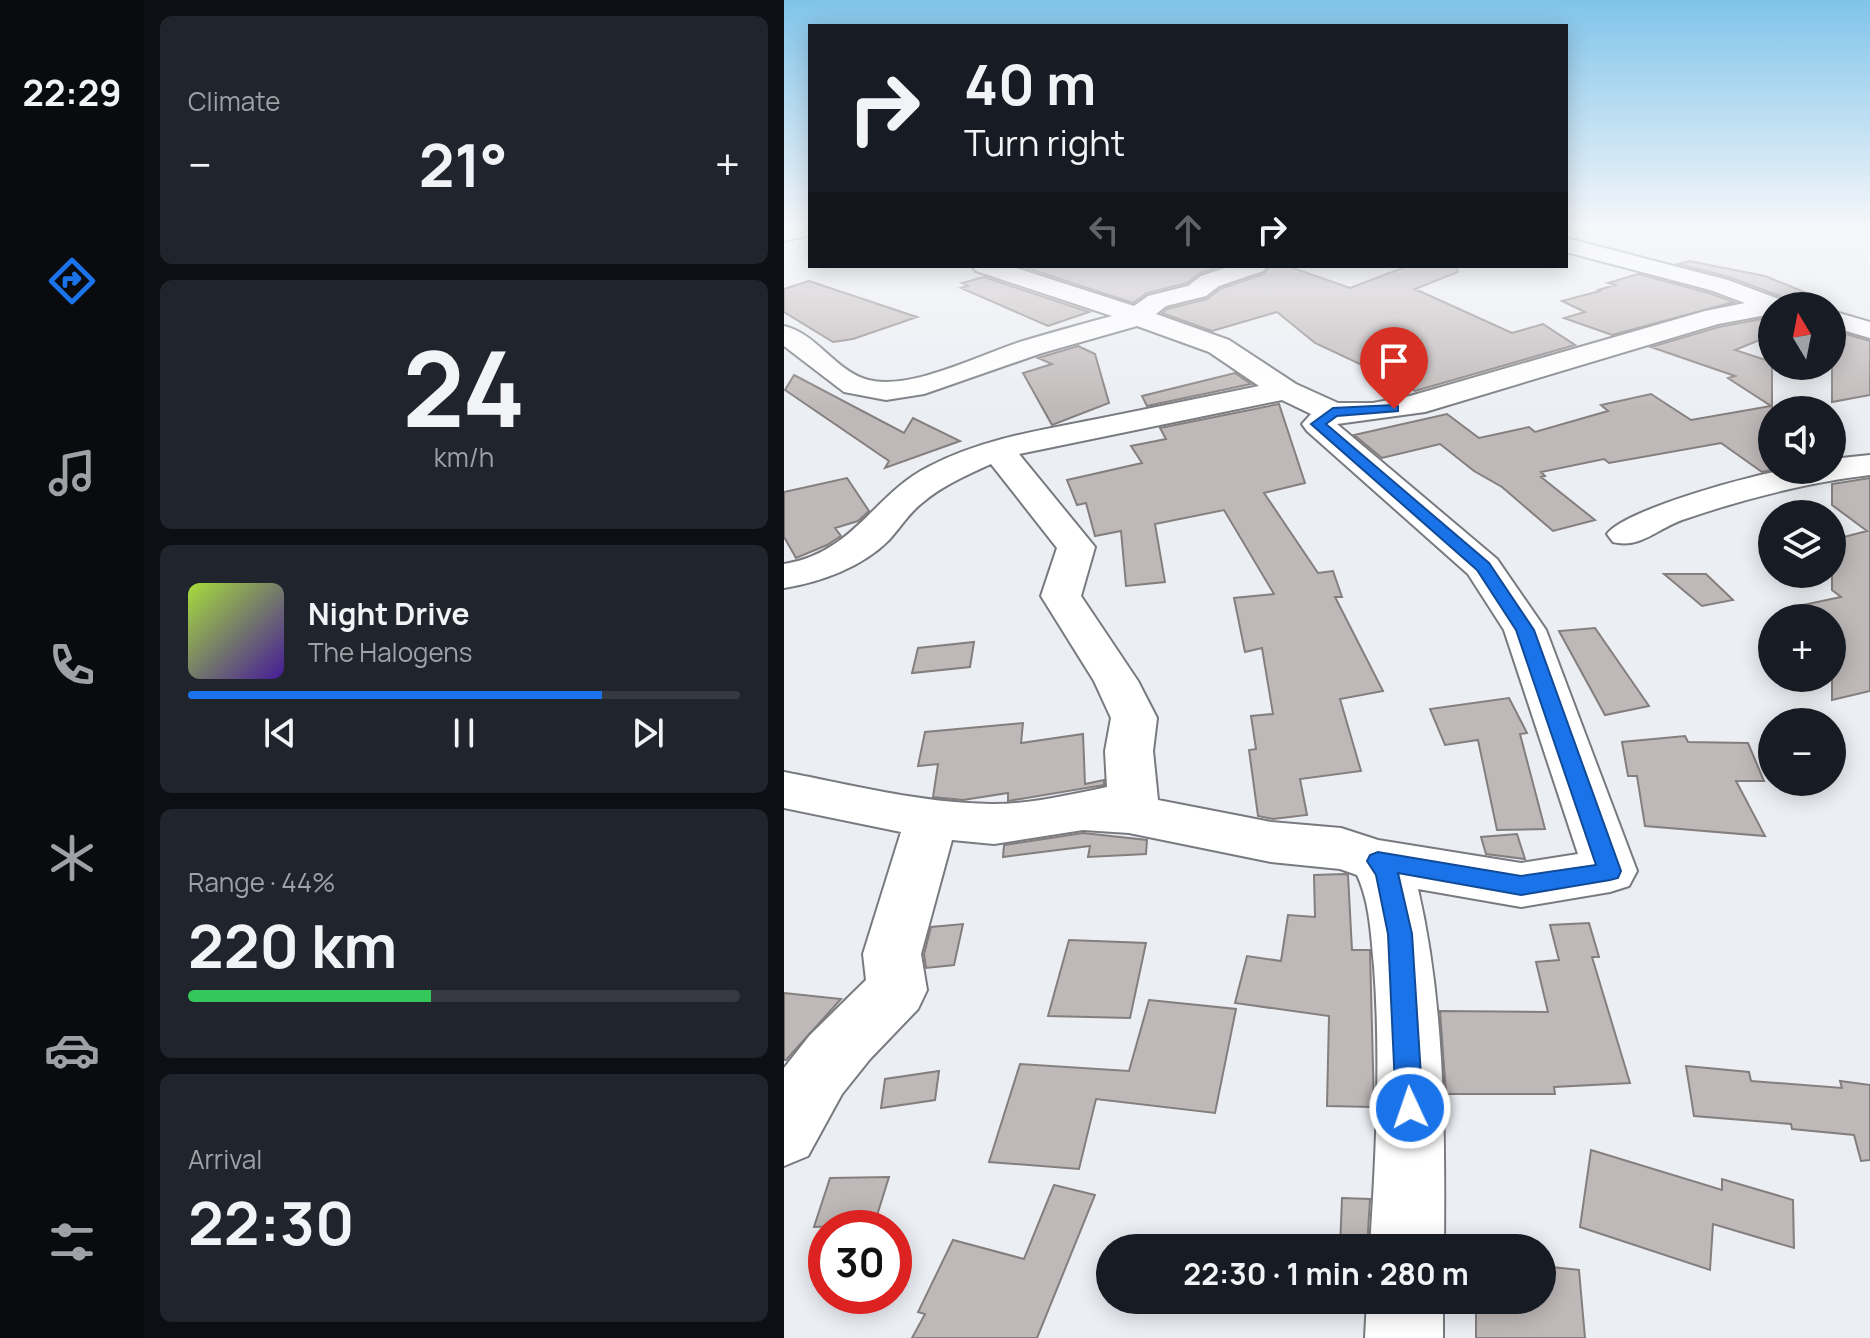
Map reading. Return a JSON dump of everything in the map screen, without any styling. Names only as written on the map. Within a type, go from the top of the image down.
[{"type":"street","points":[[1056,287],[1219,346],[1285,390],[1333,412],[1373,412],[1414,405],[1714,317],[1758,309]]},
{"type":"street","points":[[784,334],[809,349],[826,367],[855,386],[886,391],[913,388],[1032,347],[1135,318],[1157,301],[1202,287]]},
{"type":"street","points":[[1725,287],[1758,300]]},
{"type":"street","points":[[1846,323],[1870,330]]},
{"type":"street","points":[[784,576],[803,573],[855,549],[875,533],[907,497],[938,475],[997,449],[1285,390]]},
{"type":"street","points":[[1083,811],[1129,814],[1271,842],[1341,849],[1378,861],[1521,885],[1610,871],[1525,630],[1483,567],[1318,424],[1333,412]]},
{"type":"street","points":[[784,790],[931,819],[994,824],[1133,800],[1129,751],[1134,718],[1116,681],[1061,596],[1076,547],[997,449]]},
{"type":"street","points":[[1846,468],[1870,465]]},
{"type":"street","points":[[1626,534],[1667,513],[1774,484]]},
{"type":"street","points":[[784,1133],[794,1110],[841,1042],[897,990],[892,954],[909,904],[931,819]]},
{"type":"street","points":[[1378,861],[1387,872],[1400,934],[1411,1138],[1408,1234]]},
{"type":"street","points":[[1404,1338],[1405,1314]]},
{"type":"building","points":[[828,287],[917,317],[853,339],[833,342],[784,312],[784,289]]},
{"type":"building","points":[[1015,287],[1089,312],[1048,326],[961,288]]},
{"type":"building","points":[[1086,287],[1169,287],[1147,293],[1133,303]]},
{"type":"building","points":[[1419,287],[1415,289],[1512,333],[1543,324],[1575,345],[1415,391],[1372,364],[1364,366],[1315,343],[1277,312],[1212,331],[1162,313],[1207,299],[1220,289]]},
{"type":"building","points":[[1688,287],[1734,302],[1612,335],[1564,318],[1585,312],[1562,301],[1598,290]]},
{"type":"building","points":[[1757,287],[1793,287],[1805,292],[1769,292]]},
{"type":"building","points":[[1758,320],[1758,341],[1735,350],[1758,357],[1758,380],[1772,380],[1772,396],[1758,398],[1728,378],[1735,376],[1651,347],[1719,327]]},
{"type":"building","points":[[1846,334],[1870,341],[1870,395],[1846,399],[1846,396],[1832,396],[1832,380],[1846,380]]},
{"type":"building","points":[[1078,346],[1095,354],[1109,403],[1052,425],[1023,373],[1052,364],[1038,358]]},
{"type":"building","points":[[1235,373],[1251,384],[1147,406],[1142,396]]},
{"type":"building","points":[[794,375],[904,433],[913,418],[960,441],[885,468],[889,461],[785,390]]},
{"type":"building","points":[[1651,394],[1691,420],[1758,408],[1758,469],[1721,443],[1609,463],[1604,459],[1541,472],[1545,476],[1541,477],[1595,520],[1553,531],[1502,487],[1474,471],[1440,444],[1382,458],[1354,435],[1447,414],[1479,438],[1529,427],[1535,432],[1608,411],[1601,405]]},
{"type":"building","points":[[1279,404],[1305,483],[1264,493],[1318,573],[1333,571],[1342,597],[1335,597],[1383,691],[1340,699],[1361,771],[1300,779],[1307,815],[1273,819],[1258,816],[1249,750],[1256,749],[1251,716],[1273,714],[1262,648],[1245,652],[1234,598],[1274,594],[1224,510],[1155,524],[1165,582],[1126,586],[1121,531],[1095,536],[1086,503],[1077,505],[1067,480],[1142,463],[1131,446],[1166,439],[1160,428]]},
{"type":"building","points":[[847,478],[869,511],[858,521],[835,528],[841,536],[796,558],[784,537],[784,492]]},
{"type":"building","points":[[1870,478],[1870,691],[1832,700],[1832,692],[1846,692],[1846,604],[1808,604],[1841,597],[1832,588],[1846,588],[1846,536],[1867,531],[1846,515],[1846,500],[1832,500],[1832,484]]},
{"type":"building","points":[[1664,574],[1706,574],[1733,600],[1702,606]]},
{"type":"building","points":[[1595,628],[1649,706],[1605,715],[1559,631]]},
{"type":"building","points":[[974,642],[970,667],[912,673],[918,648]]},
{"type":"building","points":[[1509,698],[1527,733],[1520,734],[1545,829],[1497,830],[1478,740],[1445,745],[1430,709]]},
{"type":"building","points":[[1023,723],[1021,743],[1083,734],[1085,784],[1104,780],[1104,785],[1008,801],[1008,793],[963,800],[933,797],[938,764],[918,766],[925,732]]},
{"type":"building","points":[[1685,736],[1688,742],[1748,743],[1758,767],[1758,781],[1736,781],[1765,836],[1645,826],[1637,776],[1628,776],[1622,742]]},
{"type":"building","points":[[1083,833],[1147,840],[1146,854],[1088,857],[1090,846],[1003,857],[1004,845]]},
{"type":"building","points":[[1517,834],[1525,859],[1486,854],[1481,837]]},
{"type":"building","points":[[1314,875],[1348,875],[1352,950],[1370,950],[1374,1107],[1327,1106],[1329,1016],[1235,1003],[1247,956],[1281,961],[1288,915],[1315,917]]},
{"type":"building","points":[[1589,923],[1599,957],[1592,957],[1630,1083],[1554,1087],[1555,1094],[1446,1094],[1440,1011],[1548,1012],[1536,962],[1559,960],[1550,925]]},
{"type":"building","points":[[963,924],[954,965],[926,968],[924,954],[931,927]]},
{"type":"building","points":[[1069,940],[1146,943],[1130,1018],[1048,1016]]},
{"type":"building","points":[[784,993],[841,999],[786,1060],[784,1060]]},
{"type":"building","points":[[1149,1000],[1236,1009],[1215,1113],[1096,1099],[1079,1169],[989,1162],[1020,1064],[1129,1071]]},
{"type":"building","points":[[1686,1066],[1749,1072],[1751,1081],[1842,1088],[1840,1081],[1870,1085],[1870,1160],[1861,1161],[1854,1135],[1792,1129],[1791,1124],[1694,1116]]},
{"type":"building","points":[[939,1071],[935,1100],[881,1108],[885,1079]]},
{"type":"building","points":[[1591,1150],[1722,1190],[1722,1179],[1793,1200],[1794,1248],[1713,1224],[1710,1270],[1580,1227]]},
{"type":"building","points":[[889,1177],[879,1210],[820,1210],[830,1178]]},
{"type":"building","points":[[1054,1185],[1095,1195],[1037,1338],[912,1338],[925,1314],[918,1312],[953,1240],[1024,1259]]},
{"type":"building","points":[[1342,1198],[1370,1199],[1368,1234],[1341,1234]]},
{"type":"building","points":[[1556,1268],[1579,1270],[1585,1338],[1476,1338],[1476,1314],[1556,1314]]},
{"type":"route","points":[[1394,409],[1333,412],[1318,424],[1483,567],[1525,630],[1610,871],[1521,885],[1378,861],[1387,872],[1400,934],[1410,1108]]}]
